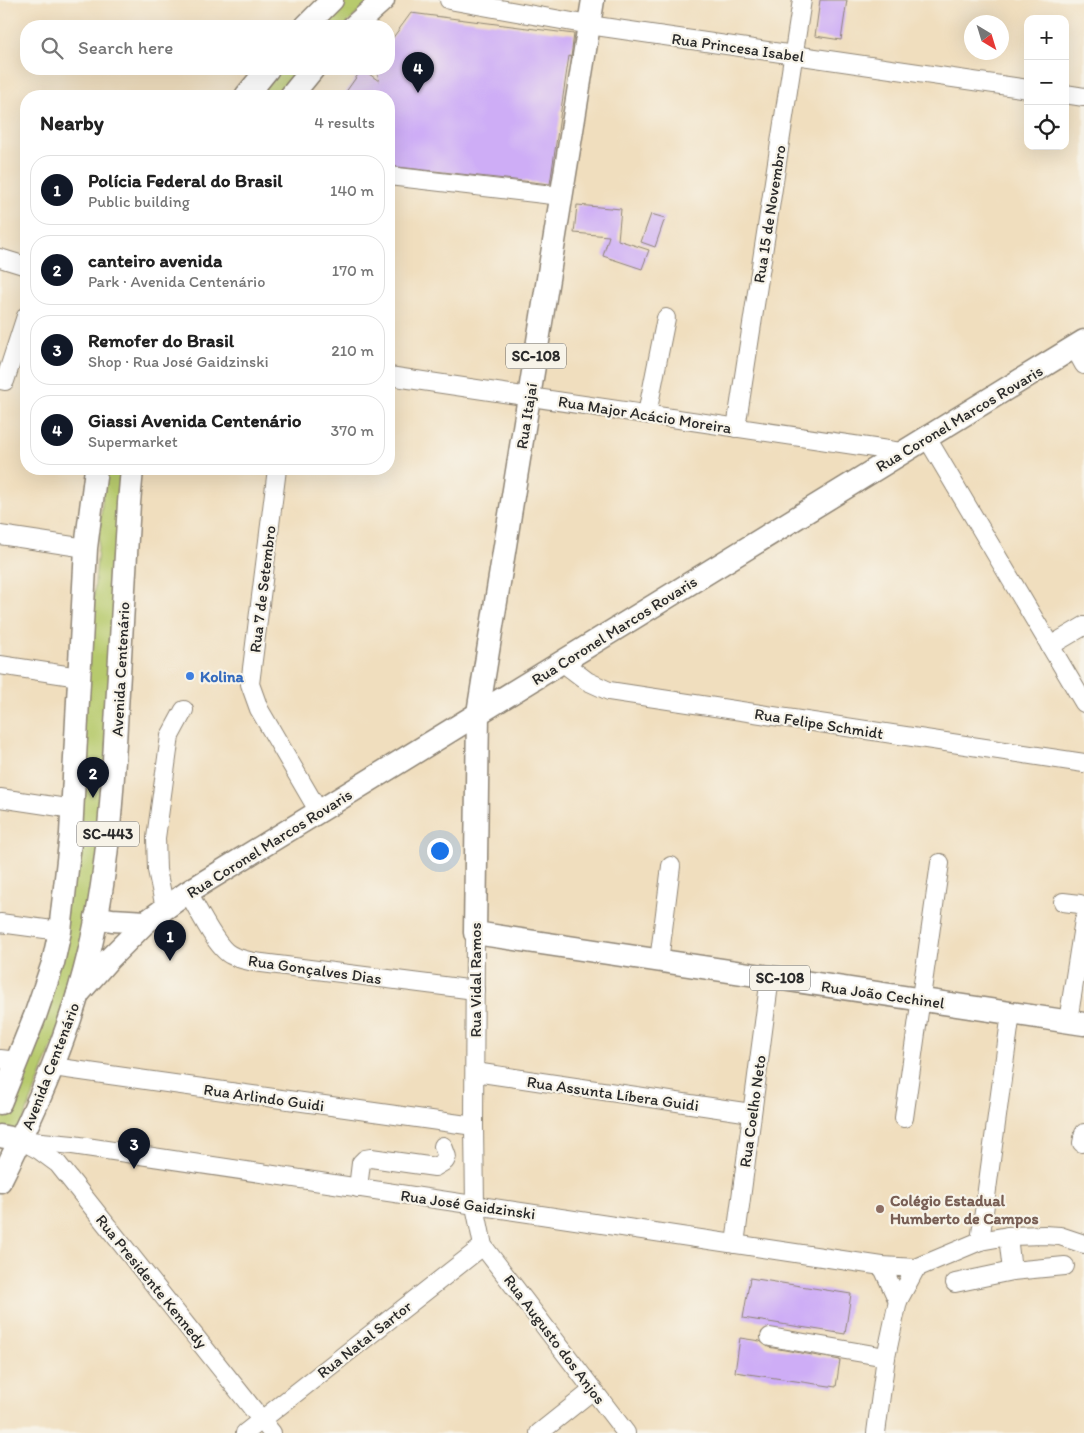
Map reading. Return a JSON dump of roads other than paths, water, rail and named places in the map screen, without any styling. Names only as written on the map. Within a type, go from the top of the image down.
[{"type":"main road","points":[[312,20],[332,0]]},
{"type":"main road","points":[[361,20],[383,0]]},
{"type":"main road","name":"Rua Itajaí","points":[[478,713],[593,0]]},
{"type":"main road","points":[[251,90],[263,75]]},
{"type":"main road","points":[[296,90],[309,75]]},
{"type":"main road","name":"Rua Coronel Marcos Rovaris","points":[[78,994],[108,960],[146,922],[188,892],[901,452],[1081,351]]},
{"type":"main road","name":"Avenida Centenário","points":[[0,1103],[9,1060],[53,963],[60,931],[66,890],[73,809],[86,548],[95,475]]},
{"type":"main road","name":"Avenida Centenário","points":[[0,1181],[10,1138],[53,1067],[90,952],[106,860],[114,768],[131,475]]},
{"type":"main road","name":"Rua Vidal Ramos","points":[[475,934],[478,713]]},
{"type":"main road","points":[[96,917],[146,922]]},
{"type":"main road","name":"Rua João Cechinel","points":[[475,934],[1076,1022]]},
{"type":"street","name":"Rua Princesa Isabel","points":[[449,0],[589,25],[1024,88]]},
{"type":"street","name":"Rua 15 de Novembro","points":[[736,428],[802,0]]},
{"type":"street","points":[[1069,95],[1084,97]]},
{"type":"street","points":[[395,177],[561,196]]},
{"type":"street","points":[[0,258],[20,264]]},
{"type":"street","points":[[647,414],[666,318]]},
{"type":"street","points":[[0,380],[5,381],[20,335]]},
{"type":"street","name":"Rua Major Acácio Moreira","points":[[395,377],[901,452]]},
{"type":"street","points":[[927,438],[1084,703]]},
{"type":"street","name":"Rua 7 de Setembro","points":[[276,475],[250,684],[259,709],[319,812]]},
{"type":"street","points":[[0,535],[86,548]]},
{"type":"street","points":[[1050,646],[1084,626]]},
{"type":"street","name":"Rua Felipe Schmidt","points":[[562,662],[597,687],[616,692],[1084,763]]},
{"type":"street","points":[[0,666],[79,677]]},
{"type":"street","points":[[164,908],[157,870],[156,838],[170,736],[184,710]]},
{"type":"street","points":[[0,798],[73,809]]},
{"type":"street","points":[[904,1118],[940,863]]},
{"type":"street","points":[[659,961],[671,866]]},
{"type":"street","name":"Rua Gonçalves Dias","points":[[188,892],[220,946],[229,955],[254,962],[475,990]]},
{"type":"street","points":[[1063,902],[1080,904],[1084,908]]},
{"type":"street","points":[[1076,1022],[1084,920]]},
{"type":"street","points":[[0,923],[60,931]]},
{"type":"street","name":"Rua Vidal Ramos","points":[[475,934],[475,1206],[483,1246]]},
{"type":"street","name":"Rua Coelho Neto","points":[[735,1244],[770,977]]},
{"type":"street","points":[[980,1241],[1012,1013]]},
{"type":"street","name":"Rua Arlindo Guidi","points":[[53,1067],[474,1126]]},
{"type":"street","name":"Rua Assunta Líbera Guidi","points":[[475,1072],[751,1113]]},
{"type":"street","name":"Rua José Gaidzinski","points":[[10,1138],[72,1145],[882,1266],[916,1268]]},
{"type":"street","name":"Rua Presidente Kennedy","points":[[10,1138],[39,1150],[58,1164],[267,1426]]},
{"type":"street","points":[[58,1164],[63,1154],[72,1145]]},
{"type":"street","points":[[358,1188],[361,1163],[365,1159],[371,1158],[434,1167],[445,1161],[447,1156],[443,1146]]},
{"type":"street","points":[[1008,1236],[1012,1271]]},
{"type":"street","points":[[876,1433],[886,1356],[898,1301],[916,1268],[980,1241],[1008,1236],[1060,1236],[1084,1244]]},
{"type":"street","name":"Rua Natal Sartor","points":[[245,1433],[267,1426],[483,1246]]},
{"type":"street","name":"Rua Augusto dos Anjos","points":[[483,1246],[626,1433]]},
{"type":"street","points":[[882,1266],[898,1301]]},
{"type":"street","points":[[955,1283],[1012,1271],[1065,1266]]},
{"type":"street","points":[[770,1338],[886,1356]]},
{"type":"street","points":[[539,1433],[593,1390]]},
{"type":"place","name":"Giassi Avenida Centenário","points":[[418,93]]},
{"type":"place","name":"Kolina","points":[[190,676]]},
{"type":"place","name":"canteiro avenida","points":[[93,798]]},
{"type":"place","name":"Polícia Federal do Brasil","points":[[170,961]]},
{"type":"place","name":"Remofer do Brasil","points":[[134,1169]]},
{"type":"place","name":"Colégio Estadual Humberto de Campos","points":[[880,1209]]}]
